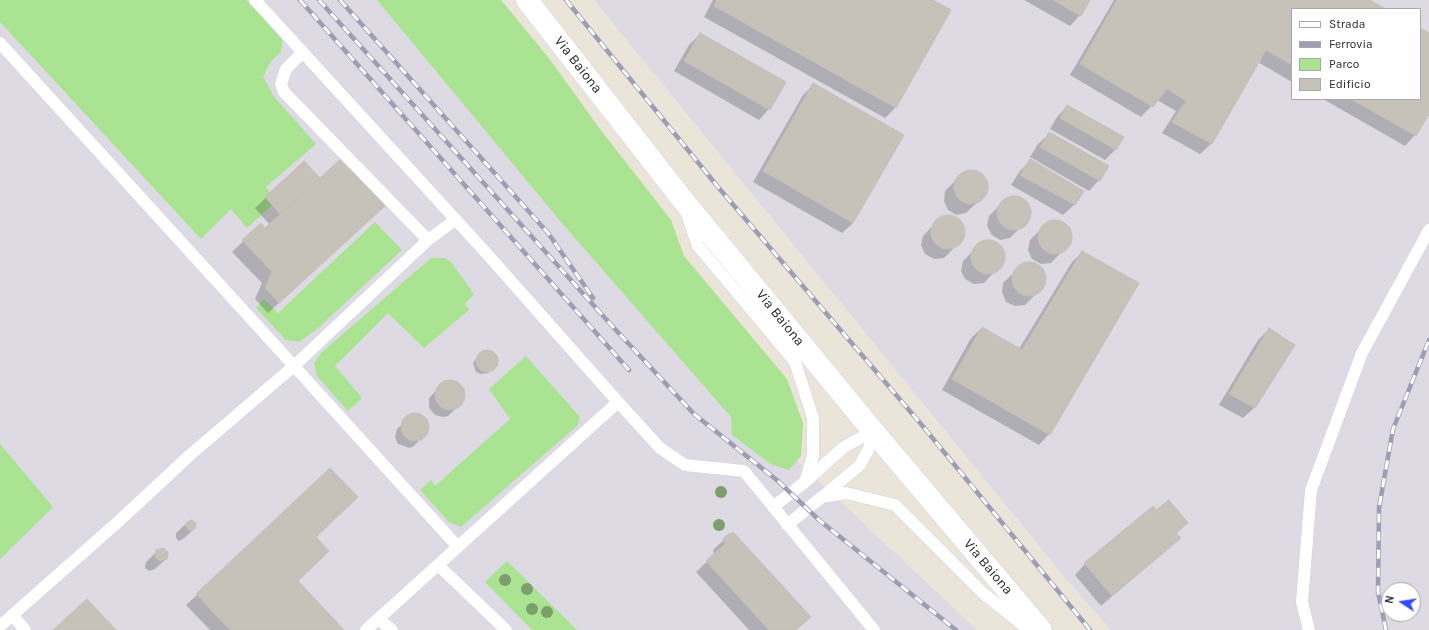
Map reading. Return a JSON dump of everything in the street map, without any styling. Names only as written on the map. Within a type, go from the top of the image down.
[{"type":"street","name":"Via Baiona","points":[[527,0],[682,199],[873,431],[1041,630]]},
{"type":"lane","points":[[255,0],[660,448],[685,465],[744,471],[874,630]]},
{"type":"lane","points":[[0,43],[458,547]]},
{"type":"lane","points":[[302,53],[286,69],[281,84],[284,92],[428,240]]},
{"type":"lane","points":[[682,199],[698,246],[795,362],[813,418],[813,456],[805,482]]},
{"type":"lane","points":[[0,626],[119,521],[190,455],[294,366],[428,240],[455,220]]},
{"type":"lane","points":[[1309,630],[1302,602],[1311,490],[1362,353],[1429,230]]},
{"type":"lane","points":[[366,630],[618,402]]},
{"type":"lane","points":[[773,507],[805,482],[844,447],[873,431]]},
{"type":"lane","points":[[787,524],[860,465],[869,448],[873,431]]},
{"type":"lane","points":[[822,497],[846,493],[895,505],[983,593],[1029,630]]},
{"type":"lane","points":[[438,565],[506,630]]},
{"type":"lane","points":[[12,615],[25,630]]},
{"type":"lane","points":[[378,619],[392,630]]},
{"type":"shaded area","points":[[0,0],[377,0],[595,261],[794,458],[977,630],[0,630]]},
{"type":"shaded area","points":[[594,0],[1429,0],[1429,630],[1111,630],[1063,575]]},
{"type":"green space","points":[[0,0],[246,0],[283,37],[281,52],[271,61],[263,77],[275,98],[316,144],[266,187],[277,201],[247,228],[231,209],[201,239],[0,22]]},
{"type":"green space","points":[[377,0],[501,0],[548,57],[600,129],[671,220],[684,256],[787,379],[803,423],[801,456],[789,470],[771,464],[732,435],[731,417],[561,222]]},
{"type":"green space","points":[[375,222],[402,250],[316,330],[299,342],[286,340],[256,308],[264,299],[278,313]]},
{"type":"green space","points":[[431,258],[444,258],[451,262],[474,294],[465,304],[469,310],[424,348],[388,313],[335,366],[362,398],[348,411],[317,376],[314,363],[322,352]]},
{"type":"green space","points":[[526,356],[580,417],[578,425],[461,527],[449,522],[420,490],[431,480],[435,486],[510,419],[489,389]]},
{"type":"green space","points":[[0,444],[53,507],[0,559]]},
{"type":"green space","points":[[507,561],[577,630],[532,630],[485,582]]},
{"type":"building","points":[[717,0],[933,0],[951,10],[896,108],[714,6]]},
{"type":"building","points":[[1053,0],[1090,0],[1081,16]]},
{"type":"building","points":[[1117,0],[1370,0],[1384,8],[1291,8],[1291,64],[1266,50],[1212,144],[1172,122],[1186,101],[1167,89],[1153,107],[1080,64]]},
{"type":"building","points":[[1421,29],[1429,33],[1429,114],[1416,136],[1353,100],[1421,100]]},
{"type":"building","points":[[700,33],[786,82],[770,110],[684,61]]},
{"type":"building","points":[[813,83],[904,135],[853,223],[763,171]]},
{"type":"building","points":[[1067,105],[1124,137],[1116,150],[1060,118]]},
{"type":"building","points":[[1049,132],[1109,166],[1100,181],[1040,147]]},
{"type":"building","points":[[343,157],[386,205],[279,303],[265,288],[272,272],[242,240],[261,223],[265,228]]},
{"type":"building","points":[[1030,159],[1084,191],[1075,205],[1020,175]]},
{"type":"building","points":[[304,161],[320,178],[280,214],[265,197]]},
{"type":"building","points":[[971,170],[983,175],[988,187],[983,199],[971,204],[959,199],[954,187],[959,175]]},
{"type":"building","points":[[1014,196],[1026,201],[1031,213],[1026,225],[1014,230],[1002,225],[997,213],[1002,201]]},
{"type":"building","points":[[948,215],[960,220],[965,232],[960,244],[948,249],[936,244],[931,232],[936,220]]},
{"type":"building","points":[[1055,220],[1067,225],[1072,237],[1067,249],[1055,254],[1043,249],[1038,237],[1043,225]]},
{"type":"building","points":[[988,240],[1000,245],[1005,257],[1000,269],[988,274],[976,269],[971,257],[976,245]]},
{"type":"building","points":[[1082,251],[1139,283],[1050,435],[952,379],[982,327],[1022,350]]},
{"type":"building","points":[[1029,262],[1041,267],[1046,279],[1041,291],[1029,296],[1017,291],[1012,279],[1017,267]]},
{"type":"building","points":[[1269,328],[1295,345],[1255,408],[1229,394]]},
{"type":"building","points":[[487,350],[495,353],[498,361],[495,369],[487,372],[479,369],[476,361],[479,353]]},
{"type":"building","points":[[450,380],[456,381],[464,389],[464,401],[456,409],[450,410],[444,409],[436,401],[435,395],[436,389],[444,381]]},
{"type":"building","points":[[415,413],[425,417],[429,427],[425,437],[415,441],[405,437],[401,427],[405,417]]},
{"type":"building","points":[[330,468],[358,497],[316,537],[329,551],[298,581],[344,630],[230,630],[196,594]]},
{"type":"building","points":[[1169,500],[1188,523],[1176,533],[1181,538],[1112,596],[1084,563],[1153,506],[1156,510]]},
{"type":"building","points":[[192,520],[196,523],[195,529],[190,531],[186,527],[187,522]]},
{"type":"building","points":[[734,533],[811,617],[796,630],[769,630],[706,561],[725,544],[723,539],[728,534]]},
{"type":"building","points":[[163,548],[168,552],[167,559],[160,561],[155,557],[156,550]]},
{"type":"building","points":[[87,599],[116,630],[53,630]]},
{"type":"railway","points":[[300,0],[629,370]]},
{"type":"railway","points":[[319,0],[614,328],[694,414],[778,481],[819,520],[956,630]]},
{"type":"railway","points":[[340,0],[548,233],[593,298]]},
{"type":"railway","points":[[566,0],[718,187],[921,424],[1090,630]]},
{"type":"railway","points":[[1386,630],[1378,592],[1379,508],[1393,429],[1429,340]]}]
